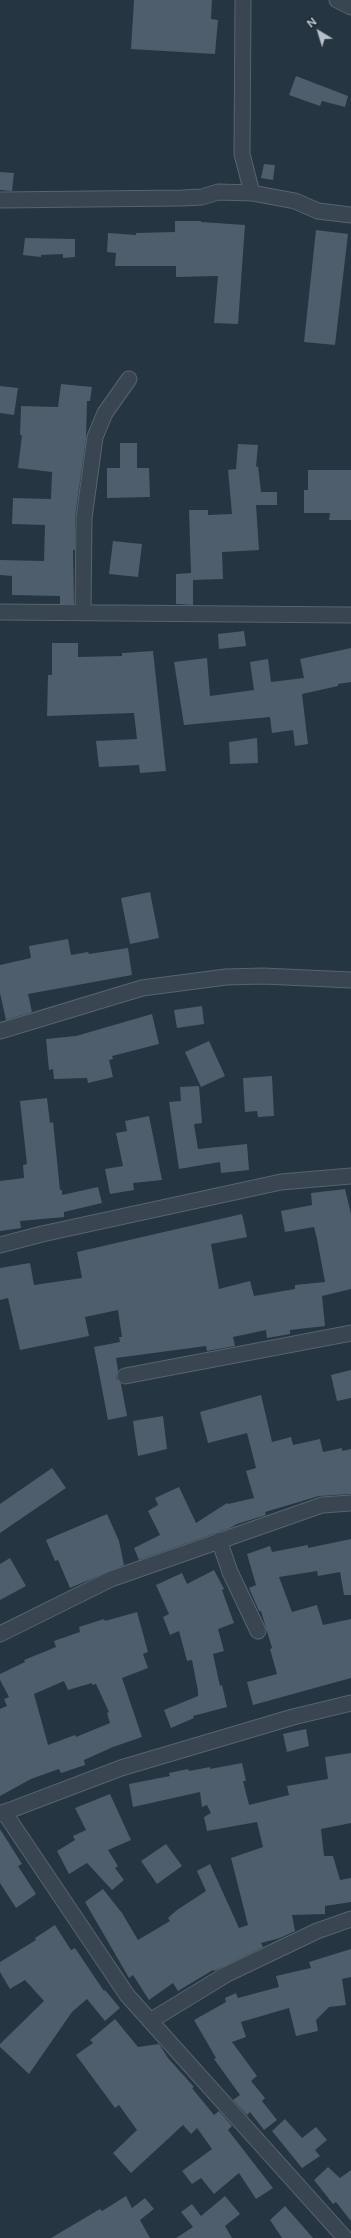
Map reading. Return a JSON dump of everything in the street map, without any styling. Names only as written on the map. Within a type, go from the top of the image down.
[{"type":"street","points":[[243,0],[242,154],[252,192]]},
{"type":"street","points":[[337,0],[351,7]]},
{"type":"street","points":[[0,200],[202,198],[218,192],[252,192],[295,201],[318,211],[351,215]]},
{"type":"street","points":[[83,613],[84,518],[95,437],[105,413],[129,379]]},
{"type":"street","points":[[0,612],[351,615]]},
{"type":"street","points":[[0,1030],[142,988],[226,977],[263,976],[351,980]]},
{"type":"street","points":[[0,1245],[42,1234],[281,1182],[351,1176]]},
{"type":"street","points":[[125,1376],[351,1333]]},
{"type":"street","points":[[0,1634],[111,1579],[219,1540],[322,1506],[351,1503]]},
{"type":"street","points":[[219,1540],[230,1572],[258,1631]]},
{"type":"street","points":[[345,2238],[127,1996],[2,1813],[121,1768],[293,1717],[351,1703]]},
{"type":"street","points":[[150,2021],[227,1974],[317,1931],[351,1919]]},
{"type":"building","points":[[134,0],[212,0],[211,19],[218,20],[215,54],[131,49]]},
{"type":"building","points":[[296,76],[348,96],[345,107],[322,101],[320,106],[289,95]]},
{"type":"building","points":[[264,164],[275,165],[273,180],[261,178]]},
{"type":"building","points":[[0,172],[14,173],[12,191],[0,190]]},
{"type":"building","points":[[175,221],[201,221],[245,225],[238,324],[214,323],[218,276],[176,277],[176,266],[115,266],[116,253],[107,252],[108,233],[136,235],[136,233],[175,232]]},
{"type":"building","points":[[316,230],[348,234],[335,345],[304,342]]},
{"type":"building","points":[[25,238],[75,239],[75,257],[63,258],[63,254],[41,255],[41,257],[23,255]]},
{"type":"building","points":[[61,384],[92,387],[90,401],[87,401],[86,439],[75,517],[75,550],[73,550],[74,604],[60,604],[60,596],[12,595],[12,576],[0,575],[0,560],[44,561],[45,525],[12,524],[13,498],[51,499],[52,472],[18,468],[22,435],[20,435],[21,406],[58,407]]},
{"type":"building","points":[[0,386],[18,388],[14,415],[0,413]]},
{"type":"building","points":[[120,443],[137,443],[137,468],[149,468],[150,497],[107,498],[107,468],[120,468]]},
{"type":"building","points":[[238,444],[258,445],[256,467],[258,466],[261,492],[277,492],[277,505],[256,505],[259,550],[222,552],[223,579],[193,580],[193,605],[176,604],[176,574],[191,573],[189,510],[208,510],[208,515],[232,514],[228,470],[236,469]]},
{"type":"building","points":[[308,470],[351,470],[351,520],[329,520],[330,513],[304,513],[304,490],[308,490]]},
{"type":"building","points":[[113,541],[142,544],[138,577],[109,574]]},
{"type":"building","points":[[244,631],[246,646],[219,649],[218,634]]},
{"type":"building","points":[[52,643],[78,643],[78,657],[122,656],[122,653],[153,651],[166,771],[140,773],[139,765],[99,767],[96,741],[137,739],[134,713],[47,716],[48,675],[52,675]]},
{"type":"building","points":[[351,648],[351,682],[302,694],[308,744],[295,746],[293,730],[272,733],[270,717],[184,725],[174,662],[207,658],[210,696],[254,690],[250,662],[268,659],[271,682],[304,678],[300,659]]},
{"type":"building","points":[[257,738],[258,763],[230,764],[229,742]]},
{"type":"building","points":[[150,892],[159,938],[130,944],[121,898]]},
{"type":"building","points":[[68,939],[71,955],[88,952],[89,954],[128,948],[132,975],[28,994],[32,1012],[6,1020],[0,993],[0,965],[31,958],[29,946]]},
{"type":"building","points":[[202,1006],[204,1024],[177,1028],[174,1010]]},
{"type":"building","points":[[152,1014],[159,1044],[112,1056],[113,1059],[109,1060],[113,1077],[88,1083],[87,1078],[54,1079],[53,1069],[49,1070],[46,1039],[76,1036]]},
{"type":"building","points":[[209,1041],[225,1076],[201,1087],[185,1052]]},
{"type":"building","points":[[272,1076],[274,1116],[258,1117],[257,1111],[245,1112],[243,1078]]},
{"type":"building","points":[[199,1086],[202,1123],[194,1124],[198,1149],[247,1144],[249,1170],[221,1173],[220,1162],[179,1169],[169,1102],[181,1101],[180,1087]]},
{"type":"building","points":[[47,1098],[50,1123],[53,1122],[60,1190],[62,1190],[62,1195],[98,1187],[102,1203],[64,1212],[64,1217],[20,1221],[21,1228],[0,1231],[0,1181],[24,1178],[23,1165],[27,1164],[20,1101]]},
{"type":"building","points":[[149,1116],[162,1180],[133,1183],[134,1190],[110,1194],[105,1169],[123,1166],[116,1133],[127,1131],[125,1121]]},
{"type":"building","points":[[345,1189],[351,1214],[351,1289],[322,1296],[325,1326],[290,1330],[290,1334],[267,1338],[266,1330],[233,1337],[235,1346],[207,1351],[206,1346],[116,1358],[118,1370],[116,1378],[121,1384],[127,1416],[108,1420],[94,1347],[120,1342],[119,1337],[122,1337],[118,1310],[85,1317],[89,1336],[20,1350],[8,1298],[0,1300],[0,1268],[30,1263],[34,1285],[82,1278],[77,1252],[242,1214],[247,1237],[211,1244],[219,1289],[250,1281],[254,1296],[295,1289],[295,1285],[325,1282],[314,1227],[285,1232],[281,1211],[312,1205],[311,1193]]},
{"type":"building","points":[[351,1370],[351,1398],[337,1401],[331,1375]]},
{"type":"building","points":[[261,1395],[272,1442],[291,1437],[293,1445],[320,1439],[323,1452],[342,1448],[342,1451],[351,1449],[351,1494],[319,1496],[265,1512],[266,1515],[237,1524],[230,1528],[139,1560],[134,1548],[160,1535],[148,1511],[158,1505],[155,1498],[179,1487],[196,1523],[227,1503],[254,1498],[246,1471],[256,1468],[247,1433],[208,1443],[200,1412]]},
{"type":"building","points":[[163,1416],[167,1449],[138,1456],[133,1421]]},
{"type":"building","points":[[52,1468],[66,1488],[0,1533],[0,1504]]},
{"type":"building","points":[[107,1514],[119,1541],[124,1565],[70,1588],[58,1560],[55,1561],[46,1540]]},
{"type":"building","points":[[351,1539],[351,1595],[344,1595],[340,1572],[318,1576],[317,1571],[279,1577],[292,1612],[317,1605],[323,1625],[351,1619],[351,1678],[253,1705],[247,1682],[277,1674],[270,1649],[272,1648],[261,1611],[259,1611],[249,1588],[256,1585],[247,1554],[270,1546],[272,1552],[308,1545],[308,1548]]},
{"type":"building","points":[[10,1558],[26,1586],[0,1600],[0,1564]]},
{"type":"building","points":[[214,1570],[224,1589],[222,1590],[234,1623],[218,1629],[224,1651],[213,1654],[220,1686],[222,1685],[227,1707],[193,1716],[194,1718],[171,1728],[164,1710],[198,1696],[198,1691],[192,1660],[187,1661],[179,1631],[170,1635],[163,1617],[169,1614],[156,1585],[182,1573],[187,1584]]},
{"type":"building","points":[[137,1612],[148,1652],[143,1654],[148,1668],[122,1678],[142,1737],[113,1747],[84,1760],[85,1765],[61,1773],[59,1769],[31,1779],[0,1796],[0,1709],[7,1706],[4,1699],[9,1697],[0,1680],[0,1674],[25,1662],[24,1660],[56,1647],[54,1641],[80,1632],[79,1627],[104,1619],[105,1621]],"holes":[[[64,1681],[68,1690],[92,1683],[92,1685],[96,1684],[109,1712],[107,1713],[110,1723],[76,1737],[75,1735],[48,1745],[34,1694]]]},
{"type":"building","points":[[306,1729],[309,1746],[287,1752],[283,1734]]},
{"type":"building","points":[[351,1753],[351,1823],[321,1829],[324,1856],[333,1856],[340,1880],[351,1878],[351,1902],[325,1906],[325,1914],[292,1915],[295,1931],[280,1938],[261,1943],[263,1947],[214,1971],[213,1970],[178,1991],[173,1983],[149,2000],[133,1975],[129,1978],[85,1902],[103,1889],[122,1913],[138,1940],[170,1921],[168,1918],[177,1910],[206,1891],[197,1871],[210,1864],[239,1928],[248,1925],[231,1858],[263,1847],[257,1822],[207,1831],[204,1817],[211,1813],[207,1805],[202,1807],[200,1792],[133,1807],[129,1784],[170,1776],[169,1773],[188,1769],[189,1771],[210,1767],[210,1769],[242,1763],[246,1781],[243,1781],[249,1805],[289,1795],[287,1786],[328,1779],[325,1757]]},
{"type":"building","points":[[110,1794],[131,1840],[108,1850],[118,1866],[115,1868],[124,1880],[112,1890],[87,1863],[69,1874],[57,1851],[75,1840],[73,1836],[86,1830],[75,1808]]},
{"type":"building","points":[[0,1829],[22,1864],[18,1866],[36,1894],[16,1908],[0,1883]]},
{"type":"building","points":[[166,1844],[182,1866],[157,1884],[141,1861]]},
{"type":"building","points":[[55,1925],[71,1950],[75,1948],[104,1991],[105,1990],[120,2008],[105,2021],[87,1999],[72,2012],[29,2074],[0,2047],[0,2044],[44,2001],[25,1980],[10,1989],[0,1972],[0,1962],[36,1940],[35,1938]]},
{"type":"building","points":[[351,1949],[351,1977],[342,1979],[346,2005],[329,2007],[316,2020],[318,2031],[296,2036],[289,2008],[241,2022],[246,2037],[232,2042],[257,2076],[251,2081],[265,2098],[262,2101],[277,2120],[264,2130],[250,2112],[247,2115],[233,2100],[240,2095],[214,2059],[216,2058],[194,2020],[226,2002],[225,1998],[236,1993],[238,1998],[279,1987],[276,1976],[311,1968],[309,1962]]},
{"type":"building","points":[[115,2019],[138,2047],[159,2044],[168,2058],[194,2087],[192,2088],[214,2115],[219,2111],[232,2126],[228,2130],[273,2188],[256,2199],[239,2173],[214,2194],[201,2178],[192,2184],[182,2171],[212,2149],[197,2128],[191,2134],[183,2125],[131,2173],[113,2153],[137,2130],[119,2105],[115,2108],[76,2055],[93,2043],[90,2040]]},
{"type":"building","points":[[285,2119],[302,2138],[316,2127],[327,2140],[315,2150],[320,2156],[302,2168],[272,2131]]},
{"type":"building","points":[[328,2167],[340,2178],[351,2170],[351,2221],[336,2202],[333,2204],[314,2180]]},
{"type":"building","points":[[126,2196],[132,2208],[145,2198],[154,2209],[140,2220],[150,2238],[51,2238],[100,2209],[102,2211]]},
{"type":"building","points":[[225,2196],[240,2214],[225,2226],[232,2238],[176,2238],[193,2227],[181,2212],[192,2204],[201,2216]]},
{"type":"building","points":[[285,2206],[313,2238],[282,2238],[270,2220]]}]
